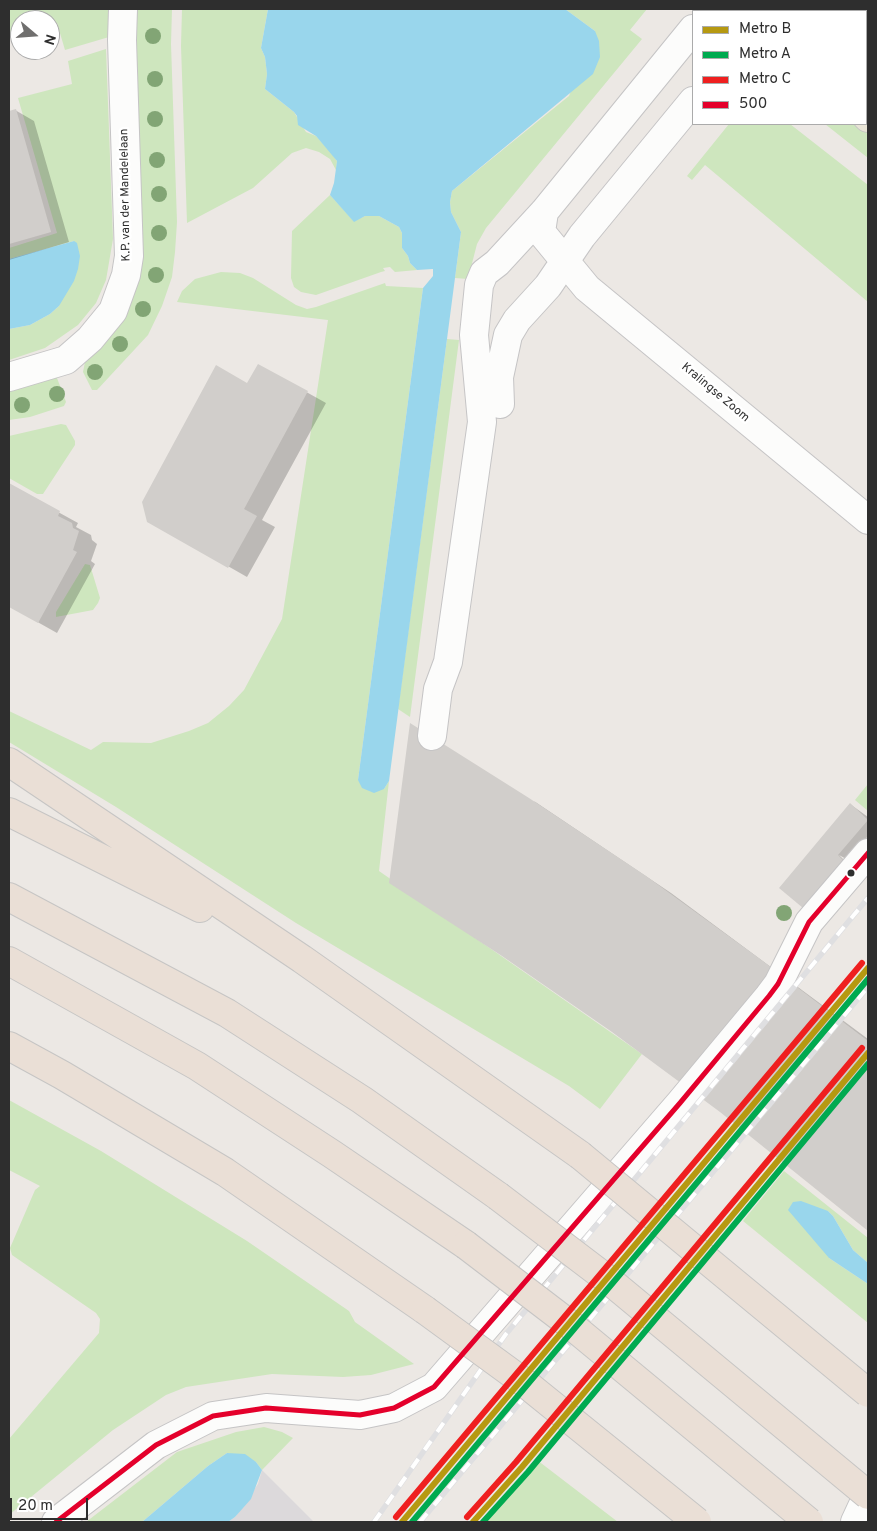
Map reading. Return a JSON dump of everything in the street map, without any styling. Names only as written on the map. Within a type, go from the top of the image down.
[{"type":"highway","points":[[9,762],[302,958],[542,1127],[661,1220],[868,1394]]},
{"type":"highway","points":[[9,812],[302,958]]},
{"type":"highway","points":[[9,897],[226,1013],[362,1100],[498,1196],[611,1282],[868,1494]]},
{"type":"highway","points":[[9,961],[196,1066],[332,1154],[466,1246],[572,1326],[809,1522]]},
{"type":"highway","points":[[9,1046],[62,1075],[225,1172],[425,1310],[525,1383],[697,1522]]},
{"type":"street","name":"K.P. van der Mandelelaan","points":[[9,377],[66,360],[90,339],[113,311],[126,275],[129,256],[122,40],[123,9]]},
{"type":"street","points":[[491,413],[478,363],[485,344],[497,263],[544,212],[692,30]]},
{"type":"street","points":[[440,742],[438,688],[448,662],[491,413],[508,336],[517,320],[530,307],[565,263],[582,236],[692,103]]},
{"type":"street","name":"Kralingse Zoom","points":[[544,212],[541,232],[587,288],[867,519]]},
{"type":"street","points":[[56,1522],[156,1445],[213,1416],[266,1408],[360,1415],[394,1408],[434,1387],[770,996],[809,922],[868,853]]},
{"type":"street","points":[[856,1522],[868,1494]]},
{"type":"shaded area","points":[[262,1470],[314,1522],[228,1522],[235,1517],[258,1484]]},
{"type":"green space","points":[[9,9],[108,9],[111,13],[109,37],[65,50],[60,33],[60,10],[10,10],[9,36]]},
{"type":"green space","points":[[135,9],[172,9],[171,44],[177,222],[175,252],[172,277],[162,306],[148,335],[97,390],[92,390],[83,372],[86,357],[107,335],[138,157]]},
{"type":"green space","points":[[182,9],[268,9],[261,48],[265,57],[267,74],[265,89],[294,112],[306,132],[316,136],[331,152],[337,161],[336,170],[330,159],[319,152],[306,148],[292,153],[253,188],[187,223],[181,46]]},
{"type":"green space","points":[[565,9],[647,9],[630,30],[642,39],[486,228],[477,244],[468,279],[455,278],[461,232],[451,212],[452,191],[569,96],[595,31]]},
{"type":"green space","points":[[106,49],[113,239],[106,280],[96,303],[78,325],[45,348],[9,360],[9,329],[30,325],[50,314],[59,306],[74,241],[9,259],[9,248],[57,233],[18,98],[72,84],[68,61]]},
{"type":"green space","points":[[728,125],[791,125],[868,185],[868,302],[705,165],[692,180],[687,176]]},
{"type":"green space","points":[[826,125],[866,125],[868,127],[868,158]]},
{"type":"green space","points":[[330,195],[354,221],[365,216],[379,216],[399,227],[402,233],[402,248],[408,256],[410,263],[417,270],[395,272],[390,267],[383,268],[385,271],[316,295],[301,292],[294,287],[291,278],[292,231]]},
{"type":"green space","points":[[221,272],[240,273],[253,278],[296,305],[307,309],[385,283],[386,286],[423,288],[358,780],[384,789],[389,781],[379,871],[642,1054],[600,1109],[569,1086],[296,923],[116,807],[9,742],[9,711],[91,750],[103,742],[151,743],[208,723],[229,706],[244,690],[282,619],[328,320],[177,302],[182,291],[195,279]]},
{"type":"green space","points":[[447,339],[459,340],[410,717],[398,709]]},
{"type":"green space","points":[[52,376],[57,378],[66,402],[64,406],[30,417],[9,420],[9,392]]},
{"type":"green space","points":[[61,424],[66,425],[75,441],[75,445],[43,494],[37,494],[9,478],[9,436]]},
{"type":"green space","points":[[85,564],[90,565],[100,598],[98,603],[93,610],[56,617],[56,612]]},
{"type":"green space","points":[[868,784],[868,811],[855,800]]},
{"type":"green space","points":[[9,1100],[101,1151],[247,1241],[349,1311],[355,1322],[414,1364],[371,1375],[343,1377],[272,1374],[186,1387],[166,1395],[113,1430],[9,1515],[9,1439],[99,1333],[100,1319],[96,1313],[12,1255],[10,1248],[35,1190],[40,1186],[9,1170]]},
{"type":"green space","points":[[784,1171],[868,1238],[868,1263],[853,1250],[833,1216],[828,1211],[829,1258],[868,1284],[868,1323],[743,1221]]},
{"type":"green space","points":[[264,1427],[282,1432],[293,1438],[262,1470],[256,1462],[227,1453],[208,1466],[142,1522],[86,1522],[177,1452],[236,1432]]},
{"type":"green space","points":[[537,1460],[618,1522],[479,1522]]},
{"type":"water","points":[[268,9],[565,9],[595,31],[599,41],[600,57],[593,74],[452,191],[451,212],[461,232],[389,781],[384,789],[374,793],[362,788],[358,780],[423,288],[433,276],[433,269],[417,270],[410,263],[408,256],[402,248],[402,233],[399,227],[379,216],[365,216],[354,222],[330,195],[337,161],[316,136],[298,125],[297,116],[294,112],[265,89],[267,74],[265,57],[261,48]]},
{"type":"water","points":[[74,241],[77,243],[80,256],[78,269],[74,281],[59,306],[50,314],[30,325],[9,329],[9,259]]},
{"type":"water","points":[[801,1201],[828,1211],[833,1216],[853,1250],[868,1263],[868,1284],[829,1258],[788,1210],[793,1202]]},
{"type":"water","points":[[227,1453],[245,1454],[256,1462],[262,1470],[251,1499],[235,1517],[228,1522],[142,1522],[208,1466]]},
{"type":"building","points":[[16,109],[51,232],[9,244],[9,111]]},
{"type":"building","points":[[258,364],[308,391],[244,509],[257,516],[228,568],[147,522],[142,502],[216,365],[247,383]]},
{"type":"building","points":[[9,483],[60,511],[58,516],[72,523],[73,528],[79,531],[73,550],[77,552],[38,623],[9,607]]},
{"type":"building","points":[[410,723],[529,798],[646,876],[868,1041],[868,1231],[720,1112],[612,1032],[502,956],[389,883]]},
{"type":"building","points":[[850,803],[868,820],[838,855],[843,860],[803,908],[779,888]]},
{"type":"railway","points":[[374,1522],[506,1334],[868,898]]},
{"type":"railway","points":[[420,1522],[868,987]]},
{"type":"metro line","name":"C","points":[[396,1517],[862,963]]},
{"type":"metro line","name":"B","points":[[402,1522],[868,968]]},
{"type":"metro line","name":"A","points":[[412,1522],[868,979]]},
{"type":"metro line","name":"C","points":[[467,1517],[516,1462],[862,1048]]},
{"type":"metro line","name":"B","points":[[473,1522],[522,1467],[868,1053]]},
{"type":"metro line","name":"A","points":[[483,1522],[528,1472],[868,1064]]},
{"type":"transit line","name":"500","points":[[56,1522],[156,1445],[213,1416],[266,1408],[360,1415],[394,1408],[434,1387],[680,1103],[769,996],[778,984],[809,922],[868,853]]}]
